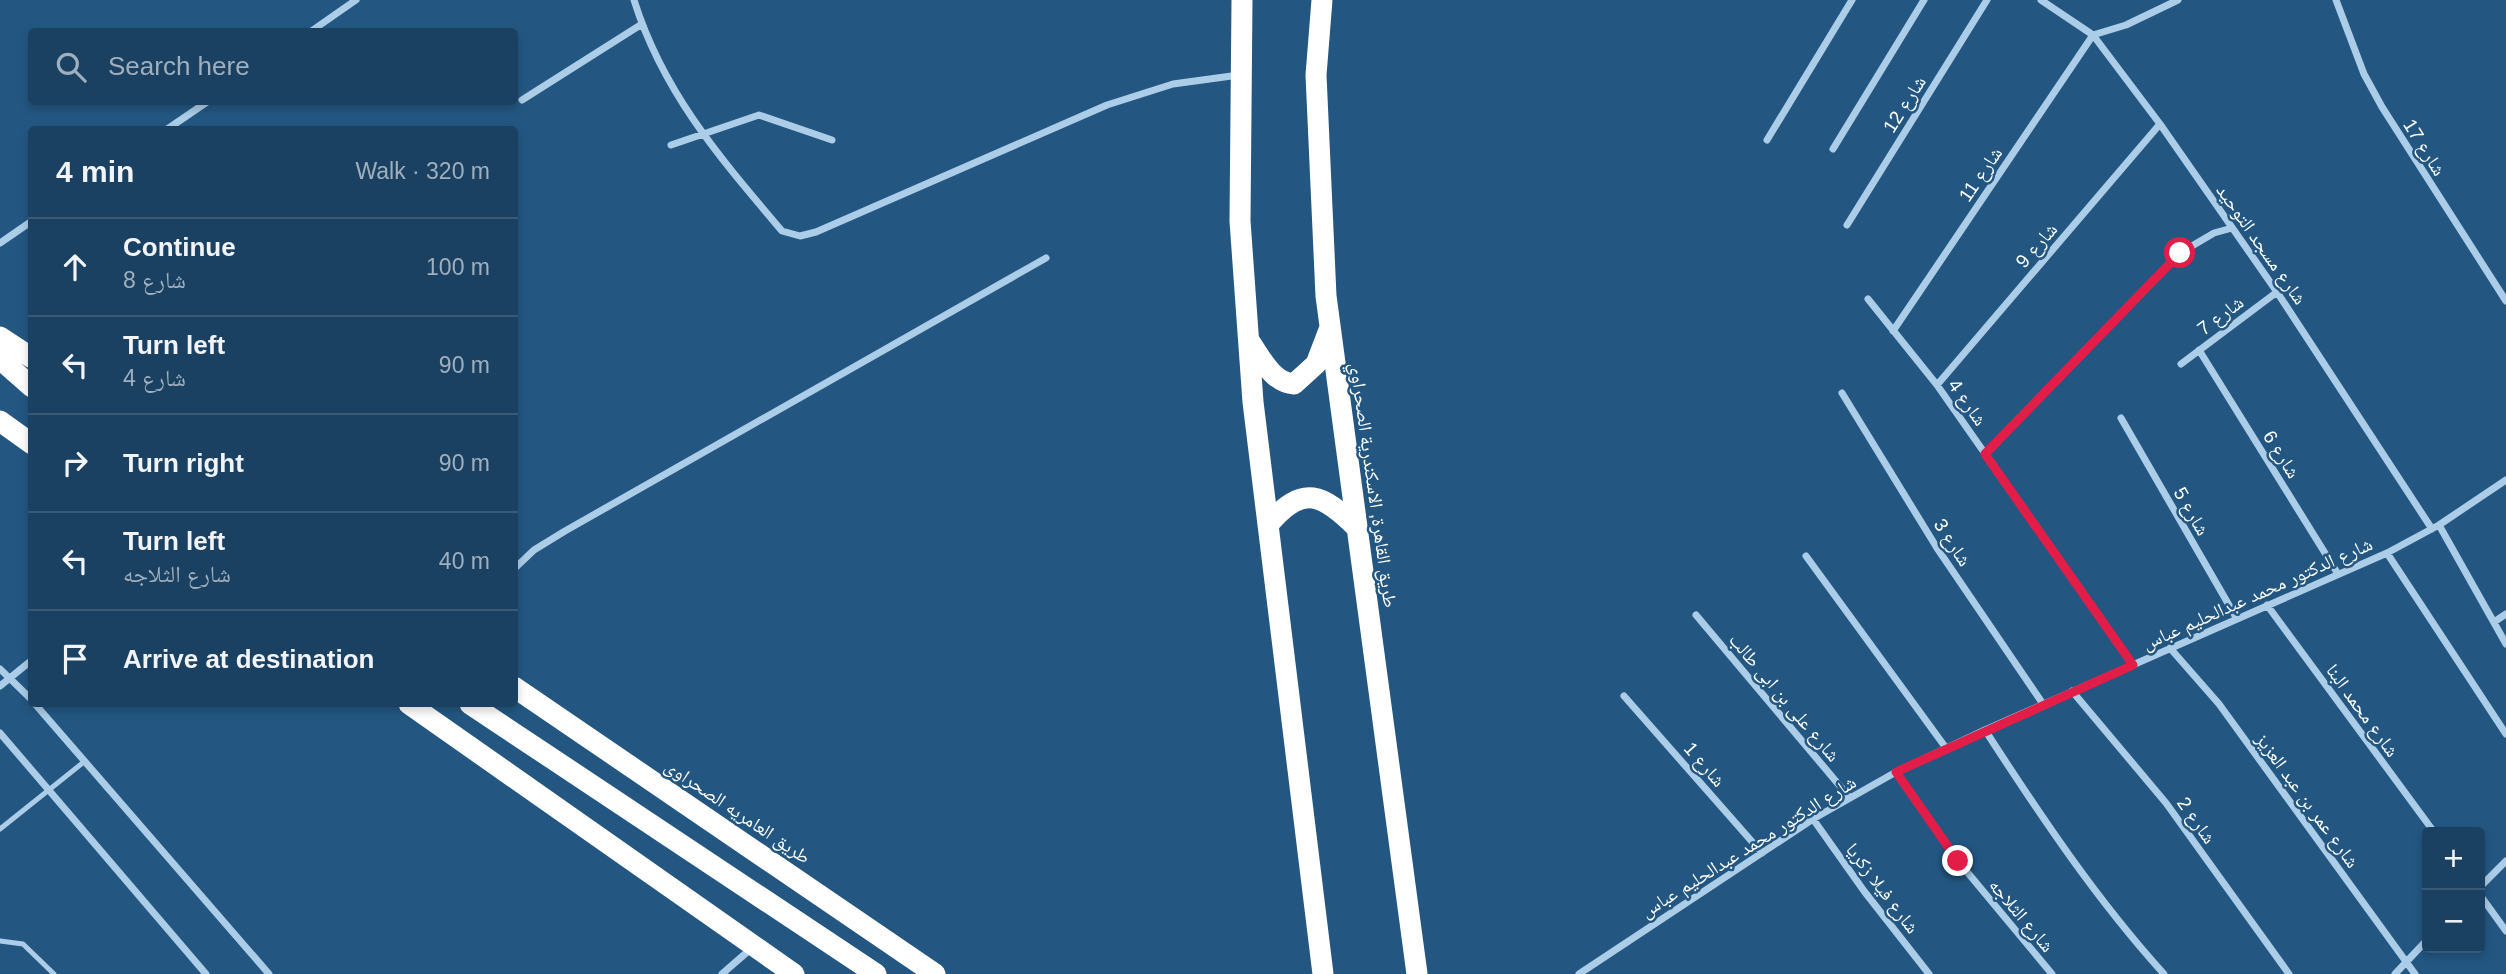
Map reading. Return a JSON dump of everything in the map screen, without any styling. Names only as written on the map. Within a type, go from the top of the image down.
[{"type":"highway","points":[[1242,0],[1240,221],[1253,402],[1323,974]]},
{"type":"highway","name":"طريق القاهرة, الاسكندرية الصحراوي","points":[[1322,0],[1316,75],[1319,184],[1329,328],[1417,974]]},
{"type":"highway","points":[[1250,342],[1272,373],[1284,384],[1294,384],[1316,364],[1329,328]]},
{"type":"highway","points":[[0,337],[28,355]]},
{"type":"highway","points":[[0,359],[28,384]]},
{"type":"highway","points":[[0,421],[28,441]]},
{"type":"highway","points":[[1268,525],[1285,505],[1300,498],[1317,498],[1332,504],[1357,528]]},
{"type":"highway","name":"طريق العامريه الصحراوى","points":[[518,690],[935,974]]},
{"type":"highway","points":[[413,707],[794,974]]},
{"type":"highway","points":[[475,707],[876,974]]},
{"type":"street","points":[[316,28],[356,0]]},
{"type":"street","points":[[634,0],[642,24],[683,107],[701,134],[782,231],[800,236],[816,232],[1107,104],[1173,84],[1241,75]]},
{"type":"street","points":[[1767,139],[1852,0]]},
{"type":"street","points":[[1833,149],[1924,0]]},
{"type":"street","name":"شارع 12","points":[[1847,225],[1987,0]]},
{"type":"street","name":"شارع مسجد التوحيد","points":[[2041,0],[2093,35],[2160,124],[2436,527]]},
{"type":"street","points":[[2093,35],[2126,24],[2178,0]]},
{"type":"street","name":"شارع 17","points":[[2336,0],[2364,74],[2382,107],[2506,301]]},
{"type":"street","points":[[522,100],[642,24]]},
{"type":"street","name":"شارع 11","points":[[1893,331],[2093,35]]},
{"type":"street","points":[[172,126],[203,105]]},
{"type":"street","points":[[671,145],[760,115],[832,140]]},
{"type":"street","name":"شارع 9","points":[[1937,385],[2160,124]]},
{"type":"street","points":[[0,243],[28,224]]},
{"type":"street","points":[[1985,454],[2180,253],[2214,233],[2232,228]]},
{"type":"street","points":[[518,565],[534,550],[588,518],[1046,258]]},
{"type":"street","name":"شارع 7","points":[[2181,364],[2277,292]]},
{"type":"street","name":"شارع 4","points":[[1868,299],[1937,385],[2133,665]]},
{"type":"street","name":"شارع 6","points":[[2199,350],[2338,574]]},
{"type":"street","name":"شارع 3","points":[[1842,393],[1937,548],[2043,704]]},
{"type":"street","name":"شارع 5","points":[[2121,418],[2237,619]]},
{"type":"street","name":"شارع الدكتور محمد عبدالحليم عباس","points":[[1579,974],[1813,819],[1896,772],[2072,691],[2387,553],[2436,527],[2506,480]]},
{"type":"street","points":[[2436,527],[2506,644]]},
{"type":"street","points":[[2387,553],[2506,734]]},
{"type":"street","points":[[1806,556],[1946,748]]},
{"type":"street","name":"شارع محمد البنا","points":[[2267,606],[2430,827]]},
{"type":"street","points":[[2494,622],[2506,614]]},
{"type":"street","name":"شارع على بن ابى طالب","points":[[1696,615],[1850,798]]},
{"type":"street","name":"شارع عمر بن عبد العزيز","points":[[2170,648],[2219,704],[2415,974]]},
{"type":"street","points":[[0,686],[28,663]]},
{"type":"street","points":[[0,669],[28,696]]},
{"type":"street","name":"شارع 2","points":[[2072,691],[2166,803],[2289,974]]},
{"type":"street","name":"شارع 1","points":[[1624,696],[1762,853]]},
{"type":"street","points":[[38,707],[269,974]]},
{"type":"street","points":[[1985,730],[2050,830],[2104,903],[2164,974]]},
{"type":"street","points":[[0,733],[206,974]]},
{"type":"street","name":"شارع الثلاجه","points":[[1896,772],[1958,861],[2052,974]]},
{"type":"street","name":"شارع فيلا زكريا","points":[[1813,819],[1864,891],[1929,974]]},
{"type":"street","points":[[2485,882],[2506,861]]},
{"type":"street","points":[[2485,902],[2506,931]]},
{"type":"street","points":[[2395,974],[2422,945]]},
{"type":"street","points":[[722,974],[754,946]]},
{"type":"lane","points":[[0,829],[86,760]]},
{"type":"lane","points":[[0,941],[23,944],[54,974]]},
{"type":"route","points":[[1958,861],[1896,772],[2133,665],[1985,454],[2180,253]]}]
